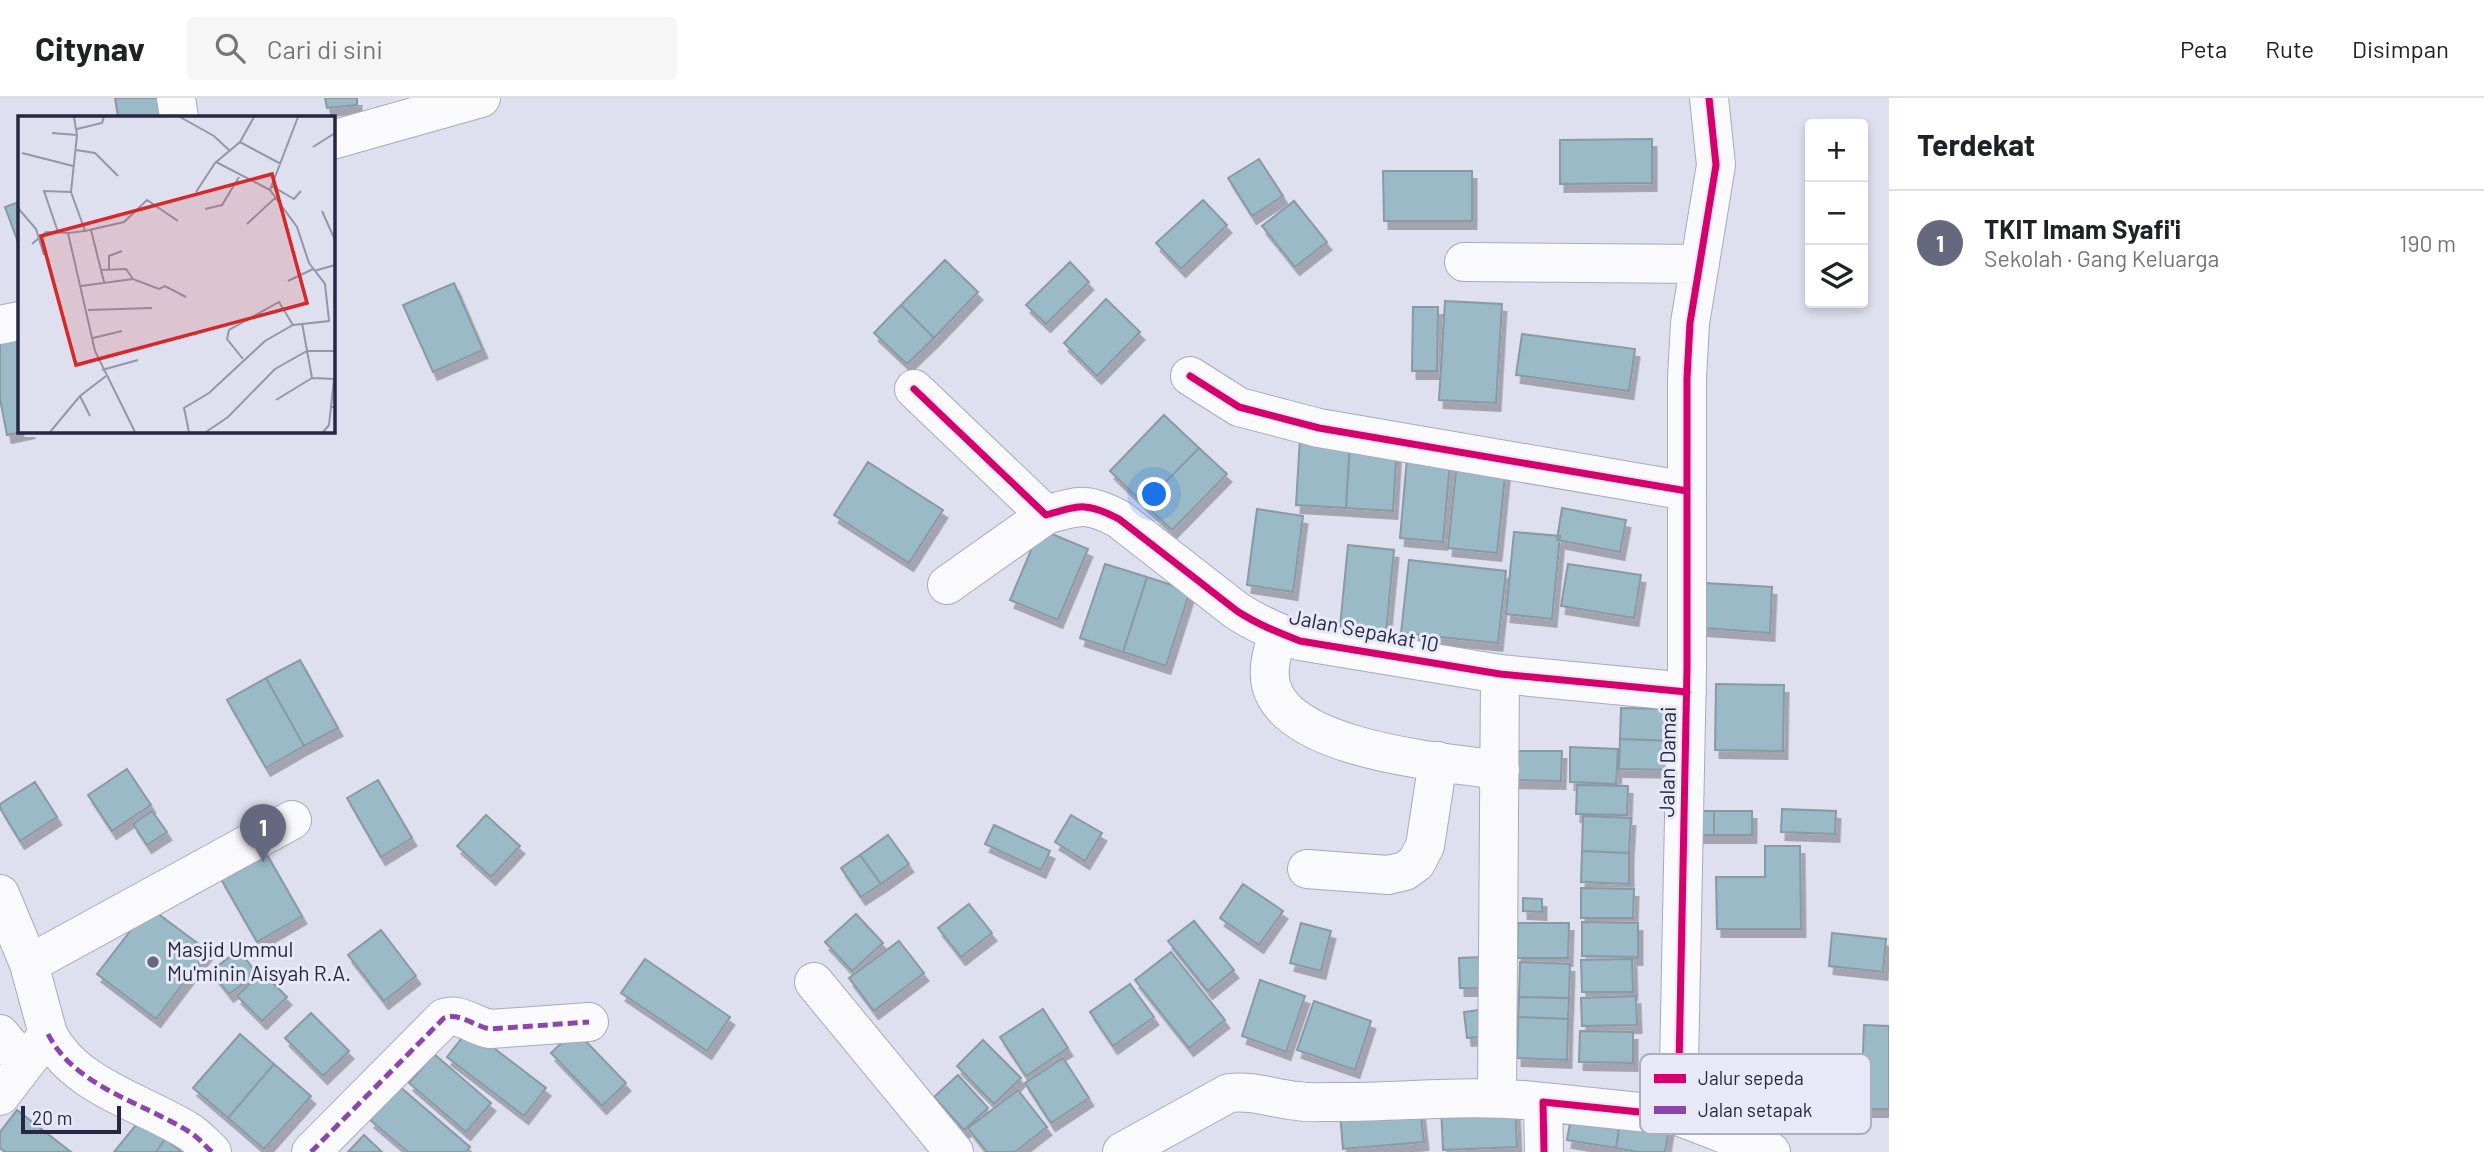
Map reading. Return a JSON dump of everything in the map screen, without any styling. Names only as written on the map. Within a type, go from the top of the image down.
[{"type":"street","points":[[176,98],[179,116]]},
{"type":"street","points":[[334,139],[481,98]]},
{"type":"street","name":"Jalan Damai","points":[[1679,1054],[1687,692],[1686,378],[1690,323],[1716,165],[1709,98]]},
{"type":"street","points":[[1464,262],[1700,264]]},
{"type":"street","points":[[0,325],[18,321]]},
{"type":"street","points":[[1190,376],[1239,407],[1319,428],[1687,491]]},
{"type":"street","points":[[914,389],[1046,515]]},
{"type":"street","name":"Jalan Sepakat 10","points":[[947,585],[1046,515],[1079,505],[1099,509],[1119,519],[1237,611],[1255,623],[1300,641],[1500,674],[1687,692]]},
{"type":"street","points":[[1278,633],[1270,661],[1271,686],[1280,704],[1311,730],[1388,755],[1500,770]]},
{"type":"street","points":[[1497,1097],[1500,674]]},
{"type":"street","points":[[1307,869],[1388,875],[1405,872],[1416,863],[1425,846],[1438,761]]},
{"type":"street","points":[[29,964],[292,820]]},
{"type":"street","points":[[0,894],[29,964],[48,1034],[57,1051],[69,1064],[102,1085],[191,1132],[212,1152]]},
{"type":"street","points":[[814,982],[954,1152]]},
{"type":"street","points":[[311,1152],[444,1018],[456,1016],[490,1029],[589,1021]]},
{"type":"street","points":[[0,1034],[24,1063]]},
{"type":"street","points":[[0,1096],[48,1034]]},
{"type":"street","points":[[1122,1152],[1229,1093],[1246,1091],[1297,1101],[1497,1097],[1640,1112]]},
{"type":"street","points":[[1543,1101],[1544,1152]]},
{"type":"street","points":[[1722,1134],[1761,1150]]},
{"type":"building","points":[[115,98],[164,98],[167,116],[118,116]]},
{"type":"building","points":[[325,98],[357,98],[357,105],[327,108]]},
{"type":"building","points":[[1652,139],[1652,183],[1560,184],[1560,140]]},
{"type":"building","points":[[1259,159],[1283,196],[1252,216],[1228,178]]},
{"type":"building","points":[[1383,171],[1472,171],[1472,221],[1384,221]]},
{"type":"building","points":[[1203,200],[1227,225],[1181,269],[1156,243]]},
{"type":"building","points":[[1294,201],[1327,242],[1295,267],[1262,226]]},
{"type":"building","points":[[18,202],[18,242],[5,207]]},
{"type":"building","points":[[945,260],[978,292],[934,338],[901,305]]},
{"type":"building","points":[[1070,262],[1089,282],[1046,324],[1026,305]]},
{"type":"building","points":[[454,283],[483,350],[433,372],[403,305]]},
{"type":"building","points":[[1106,299],[1140,332],[1097,376],[1064,343]]},
{"type":"building","points":[[1445,301],[1502,304],[1496,403],[1439,400]]},
{"type":"building","points":[[901,305],[934,338],[907,364],[874,333]]},
{"type":"building","points":[[1413,307],[1438,307],[1437,371],[1412,371]]},
{"type":"building","points":[[1522,334],[1635,349],[1629,391],[1516,375]]},
{"type":"building","points":[[18,338],[18,432],[21,432],[7,435],[0,399],[0,342]]},
{"type":"building","points":[[1164,415],[1199,448],[1144,504],[1110,471]]},
{"type":"building","points":[[1300,438],[1350,441],[1346,508],[1296,505]]},
{"type":"building","points":[[1350,441],[1397,444],[1393,511],[1346,508]]},
{"type":"building","points":[[1199,448],[1227,474],[1172,530],[1144,504]]},
{"type":"building","points":[[1407,458],[1450,462],[1443,542],[1400,538]]},
{"type":"building","points":[[1457,461],[1506,466],[1497,553],[1448,548]]},
{"type":"building","points":[[868,462],[943,510],[909,563],[834,515]]},
{"type":"building","points":[[1562,508],[1626,520],[1620,552],[1557,540]]},
{"type":"building","points":[[1257,509],[1303,516],[1293,592],[1247,585]]},
{"type":"building","points":[[1040,529],[1088,549],[1058,620],[1010,600]]},
{"type":"building","points":[[1514,532],[1560,536],[1552,619],[1506,614]]},
{"type":"building","points":[[1348,545],[1394,550],[1386,632],[1340,627]]},
{"type":"building","points":[[1409,560],[1506,571],[1498,643],[1401,633]]},
{"type":"building","points":[[1105,564],[1147,577],[1123,652],[1080,638]]},
{"type":"building","points":[[1568,564],[1641,575],[1634,618],[1561,606]]},
{"type":"building","points":[[1147,577],[1190,591],[1166,666],[1123,652]]},
{"type":"building","points":[[1705,583],[1772,587],[1770,633],[1703,628]]},
{"type":"building","points":[[300,660],[338,728],[304,746],[266,678]]},
{"type":"building","points":[[266,678],[304,746],[266,768],[227,700]]},
{"type":"building","points":[[1716,684],[1784,685],[1783,751],[1715,750]]},
{"type":"building","points":[[1621,708],[1678,709],[1677,741],[1620,739]]},
{"type":"building","points":[[1620,739],[1677,741],[1676,770],[1619,769]]},
{"type":"building","points":[[1570,747],[1618,749],[1616,784],[1570,782]]},
{"type":"building","points":[[1505,751],[1562,751],[1561,781],[1505,780]]},
{"type":"building","points":[[127,769],[151,805],[112,831],[88,795]]},
{"type":"building","points":[[378,780],[412,838],[381,857],[347,798]]},
{"type":"building","points":[[35,782],[57,817],[20,841],[0,804]]},
{"type":"building","points":[[1577,785],[1628,786],[1627,815],[1576,814]]},
{"type":"building","points":[[1782,809],[1836,811],[1835,834],[1781,832]]},
{"type":"building","points":[[152,811],[167,832],[147,845],[133,824]]},
{"type":"building","points":[[1687,811],[1714,811],[1714,835],[1688,835]]},
{"type":"building","points":[[1714,811],[1752,811],[1752,835],[1714,835]]},
{"type":"building","points":[[486,815],[520,846],[491,877],[457,846]]},
{"type":"building","points":[[1071,815],[1102,833],[1085,861],[1055,842]]},
{"type":"building","points":[[1583,816],[1631,818],[1629,853],[1582,851]]},
{"type":"building","points":[[994,825],[1050,851],[1041,870],[985,844]]},
{"type":"building","points":[[888,835],[909,864],[881,884],[860,855]]},
{"type":"building","points":[[1765,846],[1800,846],[1801,929],[1717,929],[1716,877],[1765,877]]},
{"type":"building","points":[[1582,851],[1629,853],[1629,884],[1581,882]]},
{"type":"building","points":[[266,853],[302,916],[257,942],[221,879]]},
{"type":"building","points":[[860,855],[881,884],[861,897],[841,868]]},
{"type":"building","points":[[1243,884],[1283,911],[1259,945],[1220,918]]},
{"type":"building","points":[[1581,888],[1634,889],[1633,918],[1581,918]]},
{"type":"building","points":[[1523,898],[1542,899],[1542,912],[1523,911]]},
{"type":"building","points":[[969,904],[992,933],[961,957],[938,928]]},
{"type":"building","name":"Masjid Ummul Mu'minin Aisyah R.A.","points":[[149,907],[208,951],[156,1019],[97,974]]},
{"type":"building","points":[[856,914],[883,943],[852,971],[825,942]]},
{"type":"building","points":[[1194,921],[1234,970],[1208,991],[1168,941]]},
{"type":"building","points":[[1582,922],[1638,923],[1638,957],[1582,956]]},
{"type":"building","points":[[1301,923],[1331,931],[1321,971],[1290,963]]},
{"type":"building","points":[[1518,923],[1569,923],[1568,958],[1517,958]]},
{"type":"building","points":[[381,930],[416,976],[384,1001],[348,955]]},
{"type":"building","points":[[1832,933],[1886,939],[1883,972],[1829,966]]},
{"type":"building","points":[[899,941],[924,973],[874,1011],[849,978]]},
{"type":"building","points":[[239,950],[257,974],[229,994],[211,971]]},
{"type":"building","points":[[1171,952],[1225,1020],[1189,1048],[1135,980]]},
{"type":"building","points":[[1480,957],[1481,988],[1460,988],[1459,958]]},
{"type":"building","points":[[645,959],[730,1017],[707,1051],[621,993]]},
{"type":"building","points":[[1632,959],[1633,992],[1582,992],[1581,960]]},
{"type":"building","points":[[1520,962],[1570,964],[1569,998],[1519,997]]},
{"type":"building","points":[[262,972],[287,997],[262,1021],[237,996]]},
{"type":"building","points":[[1260,980],[1305,996],[1286,1052],[1242,1036]]},
{"type":"building","points":[[1130,984],[1154,1017],[1113,1046],[1090,1012]]},
{"type":"building","points":[[1636,996],[1637,1025],[1582,1026],[1581,998]]},
{"type":"building","points":[[1519,997],[1569,998],[1568,1019],[1518,1017]]},
{"type":"building","points":[[1314,1001],[1371,1021],[1355,1070],[1297,1050]]},
{"type":"building","points":[[1043,1009],[1068,1048],[1026,1076],[1000,1037]]},
{"type":"building","points":[[1479,1010],[1482,1037],[1467,1038],[1464,1012]]},
{"type":"building","points":[[311,1013],[349,1051],[323,1076],[285,1038]]},
{"type":"building","points":[[1518,1017],[1568,1019],[1567,1060],[1517,1058]]},
{"type":"building","points":[[1864,1025],[1889,1026],[1889,1109],[1871,1109],[1871,1054],[1863,1054]]},
{"type":"building","points":[[469,1029],[546,1088],[524,1116],[447,1057]]},
{"type":"building","points":[[575,1030],[626,1083],[602,1106],[551,1053]]},
{"type":"building","points":[[1580,1031],[1633,1032],[1633,1063],[1579,1062]]},
{"type":"building","points":[[240,1034],[274,1064],[228,1118],[193,1088]]},
{"type":"building","points":[[983,1040],[1021,1078],[994,1104],[957,1066]]},
{"type":"building","points":[[434,1054],[491,1103],[466,1132],[409,1083]]},
{"type":"building","points":[[1063,1058],[1089,1098],[1051,1123],[1025,1083]]},
{"type":"building","points":[[274,1064],[311,1096],[264,1149],[228,1118]]},
{"type":"building","points":[[958,1075],[988,1108],[964,1130],[934,1097]]},
{"type":"building","points":[[399,1086],[470,1147],[466,1152],[408,1152],[370,1120]]},
{"type":"building","points":[[1018,1090],[1047,1127],[1015,1152],[987,1152],[968,1128]]},
{"type":"building","points":[[1515,1104],[1517,1147],[1443,1150],[1441,1107]]},
{"type":"building","points":[[1420,1106],[1424,1142],[1343,1149],[1340,1113]]},
{"type":"building","points":[[1573,1106],[1621,1114],[1616,1148],[1567,1140]]},
{"type":"building","points":[[17,1110],[71,1152],[5,1152],[0,1148],[0,1132]]},
{"type":"building","points":[[1621,1114],[1640,1117],[1640,1134],[1668,1134],[1665,1152],[1638,1152],[1616,1148]]},
{"type":"building","points":[[140,1120],[165,1139],[156,1152],[114,1152]]},
{"type":"building","points":[[364,1135],[382,1152],[348,1152]]},
{"type":"building","points":[[165,1139],[182,1152],[156,1152]]},
{"type":"marked path","points":[[311,1152],[444,1018],[461,1018],[490,1029],[589,1022]]},
{"type":"marked path","points":[[48,1034],[74,1067],[91,1080],[188,1131],[212,1152]]},
{"type":"cycle path","points":[[1679,1054],[1687,669],[1687,378],[1690,323],[1716,165],[1709,98]]},
{"type":"cycle path","points":[[1190,376],[1239,407],[1319,428],[1687,491]]},
{"type":"cycle path","points":[[914,389],[1046,515],[1083,507],[1099,510],[1119,519],[1237,611],[1300,641],[1500,674],[1687,692]]},
{"type":"cycle path","points":[[1544,1152],[1543,1102],[1640,1112]]},
{"type":"place","name":"TKIT Imam Syafi'i","points":[[263,862]]},
{"type":"place","name":"Masjid Ummul Mu'minin Aisyah R.A.","points":[[153,962]]}]
